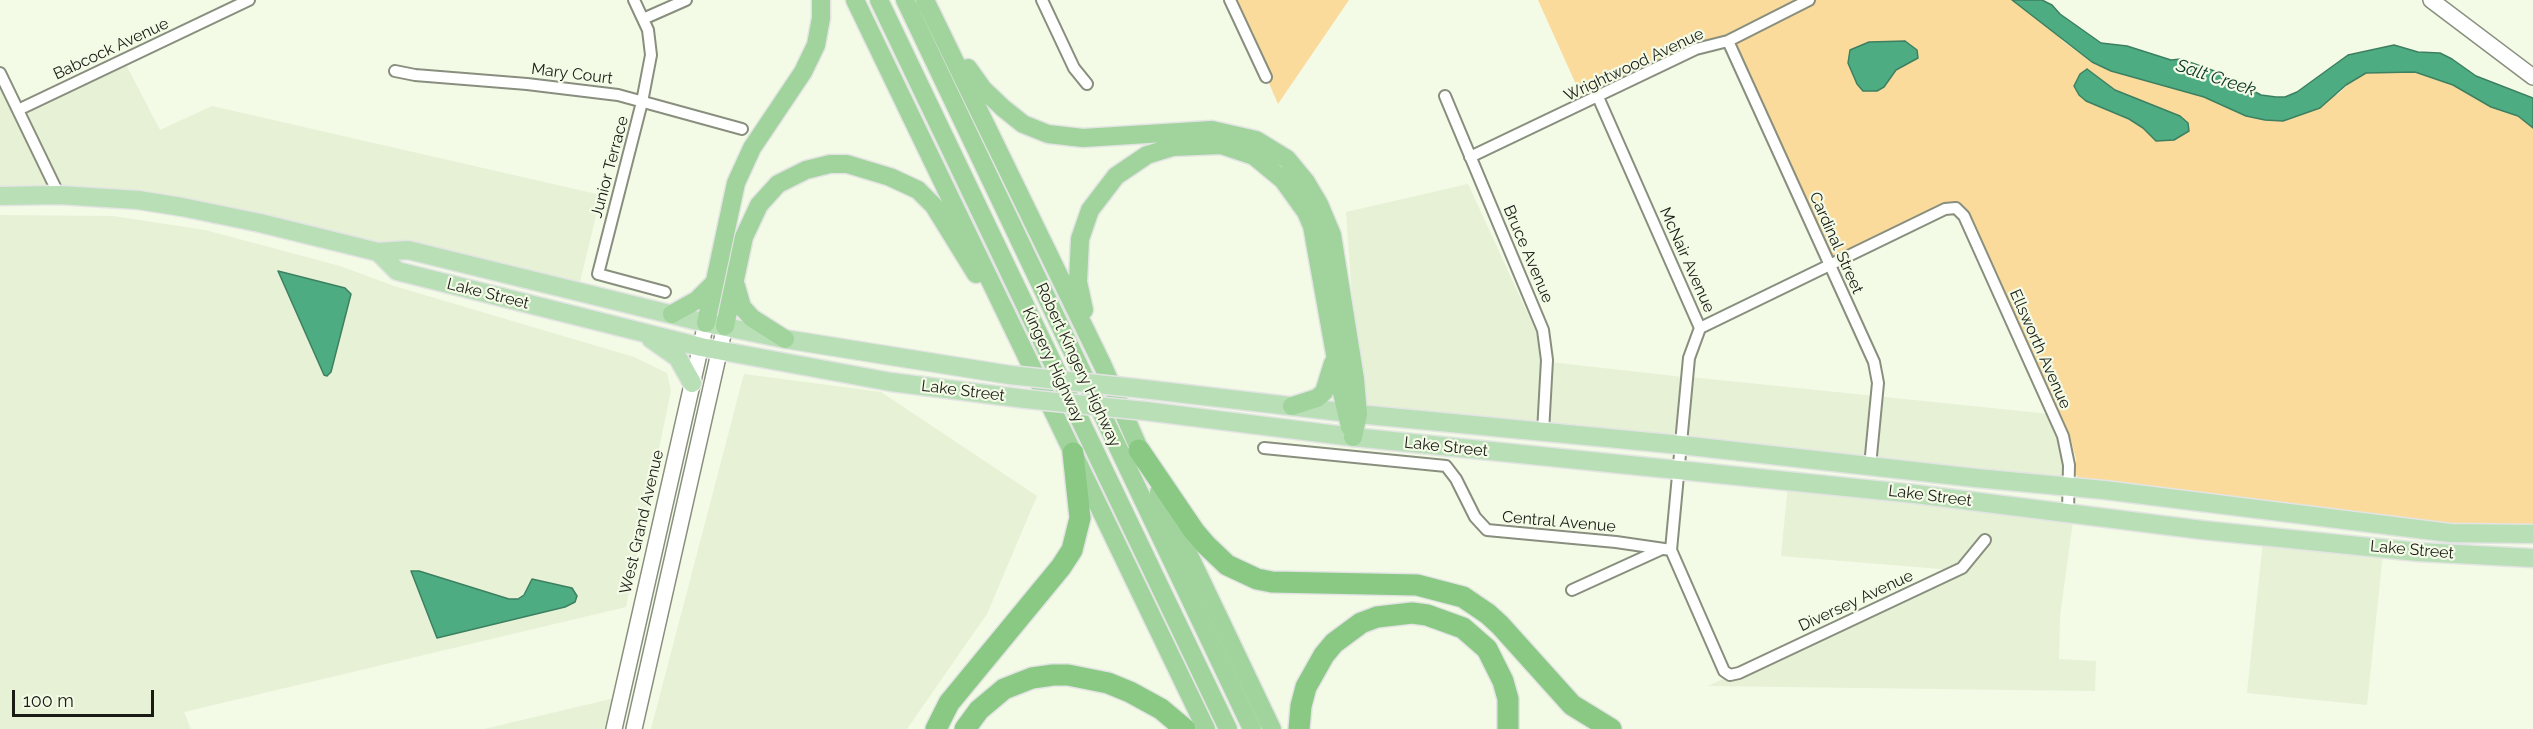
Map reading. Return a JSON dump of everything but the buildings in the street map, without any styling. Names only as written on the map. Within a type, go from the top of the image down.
[{"type":"highway","points":[[706,323],[736,183],[752,148],[803,72],[816,45],[821,18],[821,0]]},
{"type":"highway","points":[[855,0],[1206,729]]},
{"type":"highway","name":"Kingery Highway","points":[[879,0],[1228,729]]},
{"type":"highway","name":"Robert Kingery Highway","points":[[905,0],[1252,729]]},
{"type":"highway","points":[[925,0],[1103,366],[1140,450],[1272,729]]},
{"type":"highway","points":[[933,0],[970,72],[983,89],[1003,108],[1035,130],[1074,138],[1212,130],[1256,140],[1287,159],[1319,204],[1332,235],[1355,379],[1352,413],[1353,438]]},
{"type":"highway","points":[[1103,366],[1082,303],[1078,282],[1078,251],[1083,226],[1097,198],[1125,169],[1146,155],[1185,145],[1221,145],[1254,156],[1283,180],[1306,212],[1312,226],[1335,355],[1352,413]]},
{"type":"highway","points":[[725,326],[744,237],[759,205],[778,184],[807,170],[830,164],[847,164],[890,177],[918,190],[934,206],[1024,352]]},
{"type":"highway","points":[[735,282],[742,307],[752,318],[785,339]]},
{"type":"highway","points":[[672,314],[697,300],[713,284]]},
{"type":"highway","points":[[1292,406],[1317,398],[1324,392],[1335,355]]},
{"type":"highway","points":[[1140,450],[1194,531],[1227,564],[1257,579],[1272,582],[1417,585],[1463,597],[1500,625],[1572,705],[1589,718],[1611,729]]},
{"type":"highway","points":[[936,729],[949,703],[1062,567],[1072,549],[1080,518],[1073,453]]},
{"type":"highway","points":[[1299,729],[1301,706],[1306,687],[1319,662],[1334,643],[1347,631],[1369,620],[1393,613],[1428,615],[1462,628],[1487,649],[1497,664],[1506,690],[1508,729]]},
{"type":"highway","points":[[965,729],[979,710],[1004,688],[1032,678],[1053,675],[1068,675],[1108,683],[1161,709],[1185,729]]},
{"type":"main road","points":[[2431,0],[2533,77]]},
{"type":"main road","name":"Lake Street","points":[[0,195],[58,195],[138,200],[182,207],[260,223],[378,252],[408,250],[706,323],[785,339],[1010,375],[1352,413],[1681,445],[2069,488],[2156,495],[2450,532],[2533,534]]},
{"type":"main road","name":"Lake Street","points":[[378,252],[397,271],[700,347],[891,382],[1353,438],[1678,469],[2068,512],[2202,530],[2418,552],[2533,558]]},
{"type":"main road","name":"West Grand Avenue","points":[[614,729],[706,323]]},
{"type":"main road","points":[[633,729],[725,326]]},
{"type":"main road","points":[[643,332],[678,358],[692,383]]},
{"type":"main road","points":[[2282,538],[2286,513]]},
{"type":"main road","points":[[2418,552],[2447,544],[2533,546]]},
{"type":"street","name":"Babcock Avenue","points":[[18,110],[249,0]]},
{"type":"street","name":"Junior Terrace","points":[[634,0],[651,41],[642,102],[598,274],[665,292]]},
{"type":"street","points":[[643,19],[686,0]]},
{"type":"street","points":[[1042,0],[1074,68],[1087,84]]},
{"type":"street","points":[[1230,0],[1266,77]]},
{"type":"street","name":"Wrightwood Avenue","points":[[1470,157],[1696,50],[1728,40],[1809,0]]},
{"type":"street","name":"Cardinal Street","points":[[1728,40],[1874,362],[1878,383],[1870,466]]},
{"type":"street","name":"Mary Court","points":[[395,71],[415,75],[527,84],[618,95],[742,129]]},
{"type":"street","points":[[0,73],[58,195]]},
{"type":"street","name":"Bruce Avenue","points":[[1445,96],[1543,330],[1547,360],[1543,432]]},
{"type":"street","name":"McNair Avenue","points":[[1598,97],[1700,328],[1689,358],[1681,445],[1667,549]]},
{"type":"street","name":"Ellsworth Avenue","points":[[1830,265],[1945,209],[1956,208],[1964,216],[2063,436],[2069,465],[2068,512]]},
{"type":"street","points":[[1700,328],[1830,265]]},
{"type":"street","name":"Central Avenue","points":[[1264,448],[1446,466],[1456,479],[1475,517],[1487,530],[1667,549]]},
{"type":"street","name":"Diversey Avenue","points":[[1667,549],[1717,658],[1724,671],[1730,675],[1962,568],[1985,540]]},
{"type":"street","points":[[1572,590],[1667,549]]},
{"type":"shaded area","points":[[1233,0],[1349,0],[1278,104]]},
{"type":"shaded area","points":[[1538,0],[2012,0],[2046,24],[2064,42],[2092,62],[2111,71],[2204,97],[2246,116],[2283,121],[2338,94],[2355,78],[2366,73],[2415,72],[2453,85],[2491,107],[2518,116],[2533,128],[2533,531],[2448,526],[2080,480],[2076,475],[2076,459],[2069,433],[1968,214],[1962,207],[1952,203],[1947,204],[1833,259],[1752,84],[1719,39],[1583,100]]},
{"type":"shaded area","points":[[121,55],[160,130],[212,106],[601,195],[579,286],[168,196],[63,187],[20,106]]},
{"type":"shaded area","points":[[0,84],[50,185],[0,187]]},
{"type":"shaded area","points":[[1468,184],[1550,362],[1683,377],[1679,442],[1360,410],[1346,212]]},
{"type":"shaded area","points":[[0,215],[113,216],[205,230],[340,266],[394,286],[634,357],[667,373],[671,391],[626,607],[184,712],[191,729],[0,729]]},
{"type":"shaded area","points":[[744,374],[881,392],[1037,496],[987,614],[907,729],[651,729]]},
{"type":"shaded area","points":[[1690,377],[2050,414],[2060,436],[2066,464],[2066,485],[1684,443]]},
{"type":"shaded area","points":[[1788,485],[2074,514],[2060,616],[2059,659],[2096,661],[2095,691],[1708,686],[1953,570],[1781,556]]},
{"type":"shaded area","points":[[2263,541],[2383,553],[2367,705],[2247,693]]},
{"type":"shaded area","points":[[615,698],[608,729],[484,729]]},
{"type":"water","name":"Salt Creek","points":[[2012,0],[2042,0],[2052,5],[2060,14],[2101,43],[2127,46],[2171,60],[2181,59],[2220,73],[2261,95],[2276,97],[2285,97],[2297,92],[2348,55],[2394,45],[2418,52],[2440,53],[2476,76],[2533,98],[2533,128],[2518,116],[2491,107],[2453,85],[2415,72],[2366,73],[2346,85],[2320,108],[2283,121],[2246,116],[2204,97],[2111,71],[2092,62]]},
{"type":"water","points":[[1905,41],[1917,50],[1918,58],[1896,70],[1884,87],[1877,91],[1863,91],[1857,84],[1848,63],[1850,50],[1869,42]]},
{"type":"water","points":[[2087,69],[2115,90],[2180,116],[2188,123],[2189,131],[2174,140],[2156,141],[2143,128],[2129,119],[2086,101],[2074,86],[2080,74]]},
{"type":"water","points":[[278,271],[345,288],[351,294],[331,372],[327,376],[324,375]]},
{"type":"water","points":[[411,571],[419,571],[509,599],[518,599],[524,595],[532,579],[572,588],[577,596],[575,602],[565,607],[437,638]]}]
